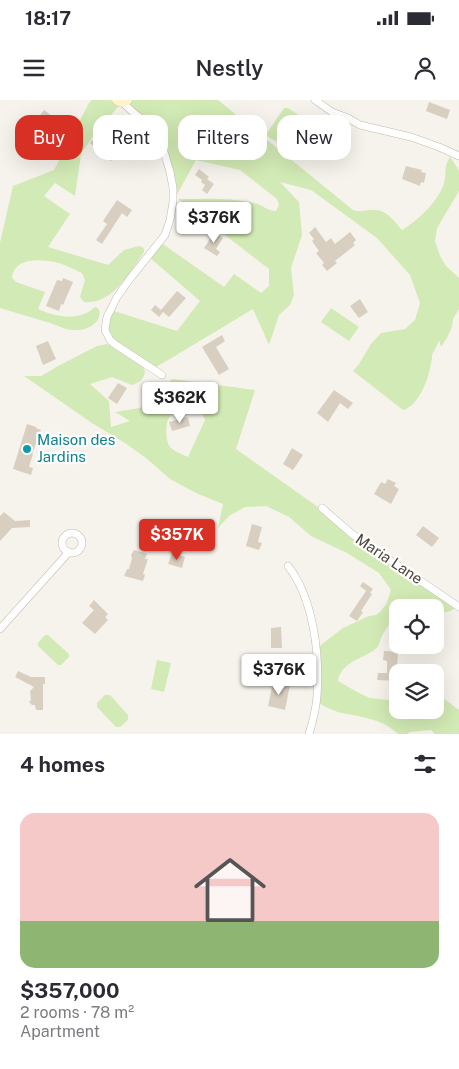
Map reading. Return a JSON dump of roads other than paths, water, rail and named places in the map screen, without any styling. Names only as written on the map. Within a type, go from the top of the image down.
[{"type":"street","points":[[122,100],[135,114],[150,125],[158,135],[170,172],[173,202],[165,235],[117,297],[107,317],[105,330],[110,340],[116,345],[162,375]]},
{"type":"street","points":[[315,100],[332,112],[360,125],[411,137],[459,156]]},
{"type":"street","name":"Maria Lane","points":[[322,508],[352,534],[459,607]]},
{"type":"street","points":[[0,628],[69,552]]},
{"type":"street","points":[[288,566],[298,582],[306,604],[316,651],[317,696],[309,734]]},
{"type":"place","name":"Maison des Jardins","points":[[27,449]]}]
